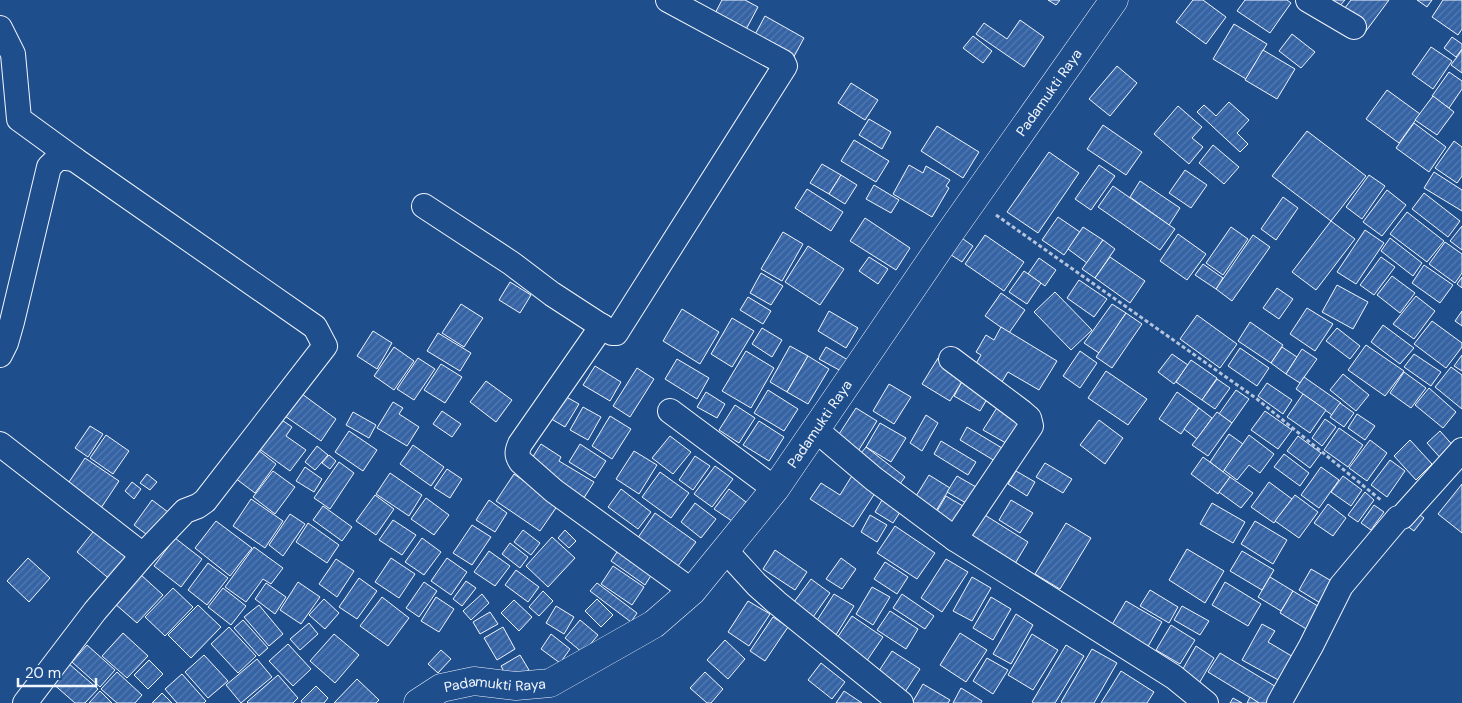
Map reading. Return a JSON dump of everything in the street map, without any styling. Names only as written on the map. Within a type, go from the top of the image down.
[{"type":"street","points":[[424,206],[614,334],[618,331],[785,66],[783,62],[668,0]]},
{"type":"street","name":"Padamukti Raya","points":[[418,703],[441,688],[474,681],[516,686],[550,683],[654,624],[692,591],[775,489],[949,234],[1114,0]]},
{"type":"street","points":[[1308,0],[1354,27]]},
{"type":"street","points":[[0,28],[13,54],[19,119],[315,327],[325,346],[205,501],[185,511],[144,555],[95,611],[25,703]]},
{"type":"street","points":[[0,355],[6,343],[12,322],[49,167],[58,158],[74,159]]},
{"type":"street","points":[[602,326],[520,444],[517,456],[521,462],[554,491],[692,591]]},
{"type":"street","points":[[951,359],[1022,412],[1029,418],[1031,426],[955,539]]},
{"type":"street","points":[[670,411],[775,489]]},
{"type":"street","points":[[816,430],[874,479],[955,539],[1174,677],[1206,703]]},
{"type":"street","points":[[0,444],[144,555]]},
{"type":"street","points":[[1279,703],[1311,646],[1341,586],[1398,518],[1402,517],[1462,450]]},
{"type":"street","points":[[726,551],[757,585],[776,602],[901,703]]},
{"type":"path","points":[[974,200],[1250,394],[1402,517]]},
{"type":"building","points":[[722,0],[745,0],[758,7],[742,37],[711,21]]},
{"type":"building","points":[[1048,0],[1060,0],[1056,5]]},
{"type":"building","points":[[1193,0],[1203,0],[1226,17],[1206,44],[1176,22]]},
{"type":"building","points":[[1245,0],[1287,0],[1291,3],[1270,33],[1237,11]]},
{"type":"building","points":[[1325,0],[1345,0],[1336,10]]},
{"type":"building","points":[[1351,0],[1389,0],[1366,31],[1341,13]]},
{"type":"building","points":[[1417,0],[1432,0],[1427,7]]},
{"type":"building","points":[[1443,0],[1462,0],[1462,29],[1458,35],[1432,17]]},
{"type":"building","points":[[765,16],[804,38],[791,62],[752,40]]},
{"type":"building","points":[[1020,20],[1044,37],[1024,67],[976,34],[984,23],[1007,39]]},
{"type":"building","points":[[1234,24],[1267,44],[1246,79],[1213,59]]},
{"type":"building","points":[[1292,34],[1315,52],[1301,68],[1279,51]]},
{"type":"building","points":[[973,36],[992,51],[983,63],[963,48]]},
{"type":"building","points":[[1452,37],[1462,44],[1462,49],[1456,57],[1444,48]]},
{"type":"building","points":[[1431,47],[1452,61],[1433,89],[1412,74]]},
{"type":"building","points":[[1263,50],[1295,69],[1277,99],[1245,80]]},
{"type":"building","points":[[1462,50],[1462,73],[1451,65]]},
{"type":"building","points":[[1117,66],[1137,83],[1110,116],[1089,99]]},
{"type":"building","points":[[1449,72],[1462,81],[1462,89],[1449,108],[1432,96]]},
{"type":"building","points":[[851,83],[878,100],[865,120],[838,103]]},
{"type":"building","points":[[1387,90],[1420,114],[1399,143],[1366,119]]},
{"type":"building","points":[[1433,96],[1454,112],[1437,135],[1415,120]]},
{"type":"building","points":[[1229,102],[1249,120],[1237,133],[1248,144],[1240,152],[1197,112],[1204,105],[1216,116]]},
{"type":"building","points":[[1178,106],[1202,127],[1192,138],[1203,147],[1189,164],[1154,134]]},
{"type":"building","points":[[869,119],[891,132],[882,149],[859,135]]},
{"type":"building","points":[[1414,123],[1446,147],[1429,172],[1396,148]]},
{"type":"building","points":[[1103,125],[1142,152],[1126,175],[1087,149]]},
{"type":"building","points":[[937,126],[979,152],[963,178],[921,151]]},
{"type":"building","points":[[1307,131],[1366,176],[1331,221],[1272,176]]},
{"type":"building","points":[[854,140],[889,161],[876,182],[841,161]]},
{"type":"building","points":[[1454,141],[1462,147],[1462,176],[1457,183],[1435,168]]},
{"type":"building","points":[[1213,145],[1239,167],[1224,184],[1199,163]]},
{"type":"building","points":[[1049,152],[1079,173],[1038,233],[1007,212]]},
{"type":"building","points":[[822,164],[841,175],[829,194],[810,183]]},
{"type":"building","points":[[909,165],[923,173],[926,166],[950,180],[946,186],[949,188],[932,217],[893,194]]},
{"type":"building","points":[[1099,165],[1115,176],[1091,210],[1075,199]]},
{"type":"building","points":[[1185,170],[1207,185],[1191,208],[1169,193]]},
{"type":"building","points":[[1434,172],[1462,190],[1462,211],[1424,188]]},
{"type":"building","points":[[841,175],[857,185],[845,204],[829,194]]},
{"type":"building","points":[[1369,175],[1385,186],[1362,219],[1346,207]]},
{"type":"building","points":[[1140,181],[1180,208],[1169,225],[1130,197]]},
{"type":"building","points":[[874,185],[899,200],[891,213],[866,199]]},
{"type":"building","points":[[1113,186],[1175,229],[1160,250],[1098,207]]},
{"type":"building","points":[[807,189],[843,212],[831,231],[795,208]]},
{"type":"building","points":[[1387,190],[1406,205],[1382,236],[1363,222]]},
{"type":"building","points":[[1424,193],[1460,221],[1448,237],[1412,209]]},
{"type":"building","points":[[1283,197],[1298,208],[1276,240],[1261,229]]},
{"type":"building","points":[[1407,212],[1444,241],[1427,262],[1390,234]]},
{"type":"building","points":[[1058,217],[1080,232],[1064,255],[1042,240]]},
{"type":"building","points":[[865,218],[910,248],[896,270],[850,241]]},
{"type":"building","points":[[1331,221],[1355,239],[1316,290],[1292,272]]},
{"type":"building","points":[[1462,226],[1462,250],[1450,241]]},
{"type":"building","points":[[1083,227],[1103,240],[1087,263],[1068,249]]},
{"type":"building","points":[[1231,227],[1248,239],[1223,275],[1206,263]]},
{"type":"building","points":[[1365,230],[1384,243],[1356,284],[1337,272]]},
{"type":"building","points":[[783,232],[803,244],[782,281],[761,269]]},
{"type":"building","points":[[956,234],[973,246],[962,262],[945,251]]},
{"type":"building","points":[[1178,234],[1206,254],[1187,280],[1160,261]]},
{"type":"building","points":[[985,235],[1024,262],[1004,291],[965,264]]},
{"type":"building","points":[[1253,235],[1270,247],[1232,301],[1216,289]]},
{"type":"building","points":[[1390,238],[1422,263],[1413,276],[1381,251]]},
{"type":"building","points":[[1103,240],[1115,249],[1095,278],[1082,269]]},
{"type":"building","points":[[1445,242],[1462,254],[1462,273],[1455,283],[1429,264]]},
{"type":"building","points":[[808,246],[844,269],[820,305],[785,282]]},
{"type":"building","points":[[869,257],[888,269],[878,284],[859,271]]},
{"type":"building","points":[[1110,257],[1145,281],[1130,303],[1095,278]]},
{"type":"building","points":[[1381,257],[1395,267],[1374,295],[1360,285]]},
{"type":"building","points":[[1039,258],[1056,270],[1045,286],[1028,274]]},
{"type":"building","points":[[1203,264],[1223,278],[1216,289],[1195,275]]},
{"type":"building","points":[[1424,265],[1453,285],[1440,303],[1412,283]]},
{"type":"building","points":[[1024,271],[1041,283],[1027,304],[1009,292]]},
{"type":"building","points":[[761,273],[783,286],[771,305],[750,293]]},
{"type":"building","points":[[1392,276],[1415,293],[1400,313],[1377,295]]},
{"type":"building","points":[[1462,277],[1462,288],[1457,284]]},
{"type":"building","points":[[1079,280],[1107,299],[1094,317],[1067,298]]},
{"type":"building","points":[[510,282],[531,295],[520,313],[499,300]]},
{"type":"building","points":[[1337,285],[1368,302],[1353,329],[1322,312]]},
{"type":"building","points":[[1277,288],[1293,299],[1279,319],[1263,308]]},
{"type":"building","points":[[1055,292],[1092,330],[1071,350],[1034,312]]},
{"type":"building","points":[[1001,293],[1025,310],[1009,333],[985,316]]},
{"type":"building","points":[[1416,296],[1435,311],[1414,339],[1393,324]]},
{"type":"building","points":[[748,297],[771,311],[763,324],[740,310]]},
{"type":"building","points":[[461,304],[483,318],[464,347],[442,333]]},
{"type":"building","points":[[1112,304],[1126,313],[1099,353],[1084,343]]},
{"type":"building","points":[[1307,308],[1333,324],[1315,351],[1290,334]]},
{"type":"building","points":[[682,309],[719,332],[700,364],[663,341]]},
{"type":"building","points":[[829,311],[858,328],[846,348],[818,331]]},
{"type":"building","points":[[1462,311],[1462,326],[1455,321]]},
{"type":"building","points":[[1126,313],[1142,324],[1112,368],[1096,357]]},
{"type":"building","points":[[1197,315],[1237,344],[1220,368],[1180,339]]},
{"type":"building","points":[[732,318],[754,331],[732,367],[711,354]]},
{"type":"building","points":[[1432,321],[1462,343],[1462,347],[1446,368],[1414,344]]},
{"type":"building","points":[[1250,322],[1283,345],[1271,363],[1238,341]]},
{"type":"building","points":[[1383,325],[1414,348],[1400,364],[1371,342]]},
{"type":"building","points":[[1001,327],[1057,361],[1039,390],[1008,372],[1000,385],[973,369],[981,355],[976,352],[986,335],[994,340]]},
{"type":"building","points":[[762,328],[782,340],[772,357],[752,344]]},
{"type":"building","points":[[1337,328],[1360,346],[1350,359],[1326,341]]},
{"type":"building","points":[[373,331],[392,343],[377,369],[357,356]]},
{"type":"building","points":[[438,333],[471,353],[460,371],[427,351]]},
{"type":"building","points":[[1366,345],[1404,371],[1385,396],[1348,370]]},
{"type":"building","points":[[790,346],[808,356],[787,392],[770,382]]},
{"type":"building","points":[[394,347],[414,361],[394,390],[374,376]]},
{"type":"building","points":[[826,347],[848,360],[841,371],[819,359]]},
{"type":"building","points":[[1282,347],[1297,357],[1286,374],[1271,363]]},
{"type":"building","points":[[1240,348],[1269,368],[1257,386],[1228,366]]},
{"type":"building","points":[[1302,349],[1317,359],[1300,383],[1286,374]]},
{"type":"building","points":[[746,351],[774,368],[751,408],[722,391]]},
{"type":"building","points":[[1080,351],[1097,363],[1080,388],[1063,376]]},
{"type":"building","points":[[1172,354],[1188,365],[1174,384],[1158,372]]},
{"type":"building","points":[[1414,354],[1441,372],[1431,386],[1404,367]]},
{"type":"building","points":[[1462,355],[1462,371],[1454,366]]},
{"type":"building","points":[[808,356],[829,369],[808,404],[787,392]]},
{"type":"building","points":[[418,358],[435,369],[414,400],[397,389]]},
{"type":"building","points":[[938,358],[966,375],[950,401],[922,384]]},
{"type":"building","points":[[677,359],[709,378],[697,399],[665,379]]},
{"type":"building","points":[[1191,360],[1217,378],[1202,400],[1176,382]]},
{"type":"building","points":[[441,364],[462,377],[445,403],[424,390]]},
{"type":"building","points":[[595,366],[621,382],[610,401],[583,385]]},
{"type":"building","points":[[1451,367],[1462,375],[1462,409],[1435,387]]},
{"type":"building","points":[[637,368],[654,379],[630,417],[613,406]]},
{"type":"building","points":[[1106,371],[1147,399],[1128,425],[1088,398]]},
{"type":"building","points":[[1404,372],[1426,388],[1411,408],[1390,393]]},
{"type":"building","points":[[1343,374],[1369,395],[1356,411],[1330,390]]},
{"type":"building","points":[[1304,377],[1341,403],[1332,415],[1296,389]]},
{"type":"building","points":[[1217,379],[1230,388],[1215,409],[1202,400]]},
{"type":"building","points":[[963,380],[989,396],[980,411],[954,396]]},
{"type":"building","points":[[486,381],[512,400],[496,422],[470,402]]},
{"type":"building","points":[[1267,383],[1292,400],[1283,414],[1258,396]]},
{"type":"building","points":[[889,384],[911,397],[894,424],[873,411]]},
{"type":"building","points":[[1429,388],[1456,412],[1443,428],[1415,405]]},
{"type":"building","points":[[768,390],[798,409],[784,431],[754,413]]},
{"type":"building","points":[[1236,390],[1249,399],[1232,423],[1219,414]]},
{"type":"building","points":[[298,391],[336,419],[321,441],[282,414]]},
{"type":"building","points":[[706,392],[725,404],[717,418],[697,407]]},
{"type":"building","points":[[1177,392],[1199,408],[1181,434],[1159,419]]},
{"type":"building","points":[[561,394],[579,404],[565,427],[548,417]]},
{"type":"building","points":[[1303,394],[1326,410],[1310,433],[1287,417]]},
{"type":"building","points":[[393,402],[403,408],[399,414],[419,427],[407,446],[377,428]]},
{"type":"building","points":[[1000,403],[1029,421],[1013,447],[983,430]]},
{"type":"building","points":[[1340,403],[1354,413],[1344,427],[1330,417]]},
{"type":"building","points":[[735,405],[755,418],[739,443],[719,430]]},
{"type":"building","points":[[583,407],[601,417],[588,440],[570,430]]},
{"type":"building","points":[[856,408],[877,421],[855,456],[834,442]]},
{"type":"building","points":[[1199,408],[1212,418],[1197,439],[1184,429]]},
{"type":"building","points":[[442,411],[461,424],[452,437],[433,424]]},
{"type":"building","points":[[1265,411],[1292,430],[1278,449],[1251,430]]},
{"type":"building","points":[[353,412],[376,425],[369,438],[346,425]]},
{"type":"building","points":[[1217,412],[1232,423],[1208,456],[1192,445]]},
{"type":"building","points":[[1357,414],[1375,426],[1365,440],[1348,428]]},
{"type":"building","points":[[926,415],[938,423],[922,451],[910,443]]},
{"type":"building","points":[[610,416],[631,429],[612,459],[592,446]]},
{"type":"building","points":[[279,418],[292,427],[286,436],[306,450],[290,471],[258,448]]},
{"type":"building","points":[[1325,419],[1336,427],[1322,446],[1312,438]]},
{"type":"building","points":[[1099,420],[1123,438],[1105,464],[1080,445]]},
{"type":"building","points":[[759,421],[784,437],[769,461],[743,445]]},
{"type":"building","points":[[880,423],[906,438],[891,462],[866,447]]},
{"type":"building","points":[[90,426],[103,434],[88,457],[75,448]]},
{"type":"building","points":[[967,427],[1002,448],[995,461],[960,440]]},
{"type":"building","points":[[1339,428],[1363,445],[1348,467],[1324,450]]},
{"type":"building","points":[[349,431],[377,450],[363,471],[335,452]]},
{"type":"building","points":[[1440,431],[1457,450],[1444,462],[1427,443]]},
{"type":"building","points":[[1229,434],[1243,444],[1223,472],[1210,462]]},
{"type":"building","points":[[106,435],[129,451],[113,474],[90,458]]},
{"type":"building","points":[[1249,435],[1274,454],[1260,473],[1249,465],[1237,480],[1224,470]]},
{"type":"building","points":[[670,436],[691,452],[673,474],[652,458]]},
{"type":"building","points":[[1298,436],[1321,453],[1310,468],[1287,451]]},
{"type":"building","points":[[1370,440],[1387,453],[1367,481],[1349,468]]},
{"type":"building","points":[[1410,440],[1432,464],[1416,480],[1394,456]]},
{"type":"building","points":[[941,441],[976,462],[968,475],[934,454]]},
{"type":"building","points":[[541,444],[561,457],[559,461],[594,482],[582,501],[532,458]]},
{"type":"building","points":[[580,444],[606,461],[595,478],[569,462]]},
{"type":"building","points":[[413,445],[444,467],[431,486],[400,464]]},
{"type":"building","points":[[253,446],[276,464],[255,493],[231,475]]},
{"type":"building","points":[[317,446],[328,455],[315,470],[305,462]]},
{"type":"building","points":[[866,447],[905,477],[896,489],[857,458]]},
{"type":"building","points":[[634,451],[657,465],[639,494],[616,479]]},
{"type":"building","points":[[1284,454],[1309,473],[1300,486],[1274,467]]},
{"type":"building","points":[[329,455],[336,461],[330,469],[322,463]]},
{"type":"building","points":[[695,456],[710,466],[693,490],[679,480]]},
{"type":"building","points":[[1203,457],[1230,477],[1218,494],[1191,474]]},
{"type":"building","points":[[85,458],[119,481],[101,508],[67,485]]},
{"type":"building","points":[[1390,460],[1405,471],[1387,497],[1371,485]]},
{"type":"building","points":[[339,462],[354,473],[330,509],[314,498]]},
{"type":"building","points":[[1045,463],[1072,479],[1063,493],[1036,477]]},
{"type":"building","points":[[715,466],[733,479],[712,507],[694,494]]},
{"type":"building","points":[[305,467],[322,479],[314,492],[296,481]]},
{"type":"building","points":[[1321,467],[1339,480],[1319,508],[1301,495]]},
{"type":"building","points":[[447,469],[462,479],[450,498],[434,488]]},
{"type":"building","points":[[273,471],[295,487],[275,514],[253,497]]},
{"type":"building","points":[[1016,471],[1035,482],[1027,496],[1008,484]]},
{"type":"building","points":[[660,472],[689,493],[671,518],[642,497]]},
{"type":"building","points":[[390,473],[422,495],[409,516],[376,494]]},
{"type":"building","points":[[147,474],[157,482],[150,490],[140,483]]},
{"type":"building","points":[[514,474],[558,505],[540,531],[496,501]]},
{"type":"building","points":[[853,474],[877,490],[853,527],[810,499],[821,483],[840,495]]},
{"type":"building","points":[[929,475],[950,488],[934,514],[913,501]]},
{"type":"building","points":[[957,476],[976,487],[966,503],[947,492]]},
{"type":"building","points":[[1343,476],[1362,490],[1351,506],[1331,492]]},
{"type":"building","points":[[1230,477],[1253,493],[1241,508],[1219,492]]},
{"type":"building","points":[[132,482],[141,489],[134,499],[125,491]]},
{"type":"building","points":[[1269,482],[1292,499],[1274,523],[1251,507]]},
{"type":"building","points":[[1462,484],[1462,533],[1438,514]]},
{"type":"building","points":[[621,489],[651,512],[638,529],[608,507]]},
{"type":"building","points":[[729,489],[746,502],[732,521],[714,509]]},
{"type":"building","points":[[1365,492],[1374,500],[1358,522],[1348,515]]},
{"type":"building","points":[[375,495],[394,509],[376,535],[356,521]]},
{"type":"building","points":[[885,495],[904,506],[893,523],[875,512]]},
{"type":"building","points":[[1295,495],[1318,512],[1299,538],[1275,521]]},
{"type":"building","points":[[946,496],[968,509],[955,529],[934,516]]},
{"type":"building","points":[[426,498],[449,515],[434,535],[411,519]]},
{"type":"building","points":[[251,499],[283,521],[265,548],[233,526]]},
{"type":"building","points":[[152,500],[172,515],[154,540],[134,525]]},
{"type":"building","points":[[489,500],[507,513],[495,532],[476,520]]},
{"type":"building","points":[[1011,500],[1033,513],[1020,533],[999,520]]},
{"type":"building","points":[[695,503],[716,519],[701,538],[681,522]]},
{"type":"building","points":[[1212,503],[1245,522],[1233,543],[1200,524]]},
{"type":"building","points":[[1328,504],[1346,518],[1333,536],[1314,523]]},
{"type":"building","points":[[1374,505],[1384,512],[1371,530],[1361,523]]},
{"type":"building","points":[[323,506],[352,527],[342,541],[313,520]]},
{"type":"building","points":[[1412,509],[1424,518],[1414,531],[1403,523]]},
{"type":"building","points":[[980,512],[1028,542],[1013,567],[964,538]]},
{"type":"building","points":[[655,513],[696,542],[675,570],[635,542]]},
{"type":"building","points":[[290,514],[305,524],[283,556],[269,545]]},
{"type":"building","points":[[870,515],[887,525],[877,542],[861,532]]},
{"type":"building","points":[[393,520],[416,535],[402,555],[379,540]]},
{"type":"building","points":[[216,521],[252,548],[230,576],[195,548]]},
{"type":"building","points":[[1255,521],[1287,540],[1273,564],[1241,544]]},
{"type":"building","points":[[308,523],[339,545],[327,563],[296,542]]},
{"type":"building","points":[[1066,523],[1091,538],[1060,589],[1035,574]]},
{"type":"building","points":[[472,525],[491,537],[472,565],[453,553]]},
{"type":"building","points":[[895,526],[935,553],[917,579],[877,553]]},
{"type":"building","points":[[97,527],[133,557],[112,581],[77,552]]},
{"type":"building","points":[[523,530],[540,543],[531,555],[514,542]]},
{"type":"building","points":[[565,530],[576,541],[569,548],[558,538]]},
{"type":"building","points":[[552,537],[575,558],[548,587],[526,566]]},
{"type":"building","points":[[175,538],[202,559],[181,587],[154,566]]},
{"type":"building","points":[[422,538],[441,552],[424,575],[405,562]]},
{"type":"building","points":[[510,543],[528,557],[520,568],[502,554]]},
{"type":"building","points":[[621,546],[655,569],[645,585],[611,561]]},
{"type":"building","points":[[254,547],[283,568],[271,584],[263,579],[246,602],[225,587]]},
{"type":"building","points":[[1187,549],[1224,571],[1205,603],[1169,580]]},
{"type":"building","points":[[775,550],[807,572],[795,590],[763,569]]},
{"type":"building","points":[[489,551],[510,566],[495,586],[474,572]]},
{"type":"building","points":[[1242,551],[1274,570],[1262,590],[1230,571]]},
{"type":"building","points":[[28,558],[50,578],[29,602],[7,581]]},
{"type":"building","points":[[391,558],[415,574],[399,598],[375,582]]},
{"type":"building","points":[[447,558],[467,572],[451,595],[431,581]]},
{"type":"building","points":[[841,558],[856,569],[842,589],[826,579]]},
{"type":"building","points":[[336,559],[354,571],[337,597],[319,584]]},
{"type":"building","points":[[946,559],[968,572],[942,612],[921,598]]},
{"type":"building","points":[[885,562],[908,577],[897,594],[874,579]]},
{"type":"building","points":[[208,563],[228,578],[207,605],[188,590]]},
{"type":"building","points":[[613,566],[644,587],[632,605],[601,584]]},
{"type":"building","points":[[1311,569],[1335,583],[1322,604],[1299,590]]},
{"type":"building","points":[[516,570],[539,587],[528,602],[505,585]]},
{"type":"building","points":[[140,574],[163,595],[137,623],[114,603]]},
{"type":"building","points":[[972,577],[991,588],[972,621],[953,611]]},
{"type":"building","points":[[1270,577],[1293,591],[1281,611],[1258,597]]},
{"type":"building","points":[[359,578],[377,591],[357,619],[339,607]]},
{"type":"building","points":[[811,579],[830,593],[811,620],[791,606]]},
{"type":"building","points":[[466,581],[476,588],[462,606],[453,599]]},
{"type":"building","points":[[298,582],[320,597],[301,624],[280,610]]},
{"type":"building","points":[[424,582],[437,591],[419,617],[406,608]]},
{"type":"building","points":[[1225,582],[1261,604],[1248,626],[1212,605]]},
{"type":"building","points":[[266,583],[286,597],[275,614],[255,599]]},
{"type":"building","points":[[597,583],[637,613],[631,622],[590,591]]},
{"type":"building","points":[[872,587],[890,597],[873,625],[856,614]]},
{"type":"building","points":[[173,588],[193,607],[165,636],[145,617]]},
{"type":"building","points":[[223,588],[246,606],[231,625],[208,607]]},
{"type":"building","points":[[1150,590],[1178,607],[1169,623],[1140,606]]},
{"type":"building","points":[[543,591],[553,601],[539,616],[529,607]]},
{"type":"building","points":[[1293,591],[1321,608],[1308,630],[1280,613]]},
{"type":"building","points":[[482,594],[489,603],[471,620],[463,611]]},
{"type":"building","points":[[834,594],[854,606],[834,638],[814,625]]},
{"type":"building","points":[[902,594],[934,616],[925,629],[893,608]]},
{"type":"building","points":[[382,597],[409,618],[388,646],[360,626]]},
{"type":"building","points":[[436,597],[454,609],[439,632],[421,621]]},
{"type":"building","points":[[991,597],[1011,609],[993,640],[973,628]]},
{"type":"building","points":[[324,599],[339,613],[325,629],[309,615]]},
{"type":"building","points":[[597,599],[613,615],[601,627],[585,611]]},
{"type":"building","points":[[514,600],[532,617],[519,631],[501,613]]},
{"type":"building","points":[[748,601],[770,614],[749,646],[728,632]]},
{"type":"building","points":[[1126,601],[1162,622],[1146,650],[1110,628]]},
{"type":"building","points":[[198,605],[221,627],[191,658],[168,635]]},
{"type":"building","points":[[259,605],[283,634],[269,646],[244,617]]},
{"type":"building","points":[[556,606],[574,617],[564,634],[546,623]]},
{"type":"building","points":[[1182,606],[1209,621],[1200,635],[1174,620]]},
{"type":"building","points":[[890,611],[918,629],[906,649],[877,630]]},
{"type":"building","points":[[490,612],[498,624],[480,634],[473,622]]},
{"type":"building","points":[[1016,614],[1033,625],[1011,664],[993,654]]},
{"type":"building","points":[[852,616],[883,637],[866,662],[835,641]]},
{"type":"building","points":[[773,617],[788,627],[765,661],[750,651]]},
{"type":"building","points":[[243,620],[268,648],[259,656],[234,628]]},
{"type":"building","points":[[580,620],[598,635],[583,653],[565,638]]},
{"type":"building","points":[[309,623],[318,634],[300,650],[290,639]]},
{"type":"building","points":[[1262,624],[1275,631],[1268,642],[1295,658],[1282,682],[1242,660]]},
{"type":"building","points":[[1171,625],[1195,640],[1180,664],[1156,650]]},
{"type":"building","points":[[229,627],[256,656],[238,673],[211,644]]},
{"type":"building","points":[[503,627],[515,649],[497,660],[484,638]]},
{"type":"building","points":[[123,633],[148,656],[127,678],[102,656]]},
{"type":"building","points":[[960,633],[987,650],[966,682],[940,665]]},
{"type":"building","points":[[334,634],[359,655],[335,683],[310,661]]},
{"type":"building","points":[[551,634],[570,649],[560,663],[541,649]]},
{"type":"building","points":[[1032,634],[1058,650],[1033,690],[1008,675]]},
{"type":"building","points":[[725,640],[745,659],[728,679],[707,660]]},
{"type":"building","points":[[288,644],[311,669],[293,686],[269,661]]},
{"type":"building","points":[[87,645],[115,670],[100,687],[72,662]]},
{"type":"building","points":[[1066,645],[1084,656],[1055,703],[1032,702]]},
{"type":"building","points":[[1196,646],[1214,658],[1198,685],[1180,674]]},
{"type":"building","points":[[1092,649],[1117,663],[1094,703],[1062,703],[1061,702]]},
{"type":"building","points":[[441,650],[451,659],[438,673],[428,664]]},
{"type":"building","points":[[892,651],[920,669],[905,692],[877,674]]},
{"type":"building","points":[[1220,653],[1278,688],[1269,703],[1259,703],[1208,672]]},
{"type":"building","points":[[204,655],[228,681],[208,698],[185,672]]},
{"type":"building","points":[[520,655],[529,670],[509,681],[501,666]]},
{"type":"building","points":[[987,658],[1008,670],[993,694],[973,681]]},
{"type":"building","points":[[257,659],[272,677],[241,703],[226,685]]},
{"type":"building","points":[[149,660],[163,674],[148,689],[134,675]]},
{"type":"building","points":[[68,663],[98,689],[85,703],[75,703],[51,682]]},
{"type":"building","points":[[821,663],[845,682],[832,699],[808,680]]},
{"type":"building","points":[[1121,671],[1154,692],[1147,703],[1101,703]]},
{"type":"building","points":[[117,672],[142,695],[135,703],[117,703],[101,689]]},
{"type":"building","points":[[705,672],[723,689],[711,703],[707,703],[690,688]]},
{"type":"building","points":[[182,674],[206,701],[204,703],[177,703],[165,689]]},
{"type":"building","points":[[278,675],[298,698],[293,703],[247,702]]},
{"type":"building","points":[[357,679],[379,700],[376,703],[334,703]]},
{"type":"building","points":[[923,684],[950,700],[948,703],[912,703]]},
{"type":"building","points":[[316,686],[328,698],[324,703],[302,703],[301,701]]},
{"type":"building","points":[[961,688],[982,701],[981,703],[953,703]]},
{"type":"building","points":[[100,691],[112,703],[89,703]]},
{"type":"building","points":[[844,691],[862,703],[836,703]]},
{"type":"building","points":[[162,693],[172,703],[152,703]]},
{"type":"building","points":[[1250,697],[1259,703],[1247,703]]},
{"type":"building","points":[[1233,698],[1242,703],[1230,703]]}]
